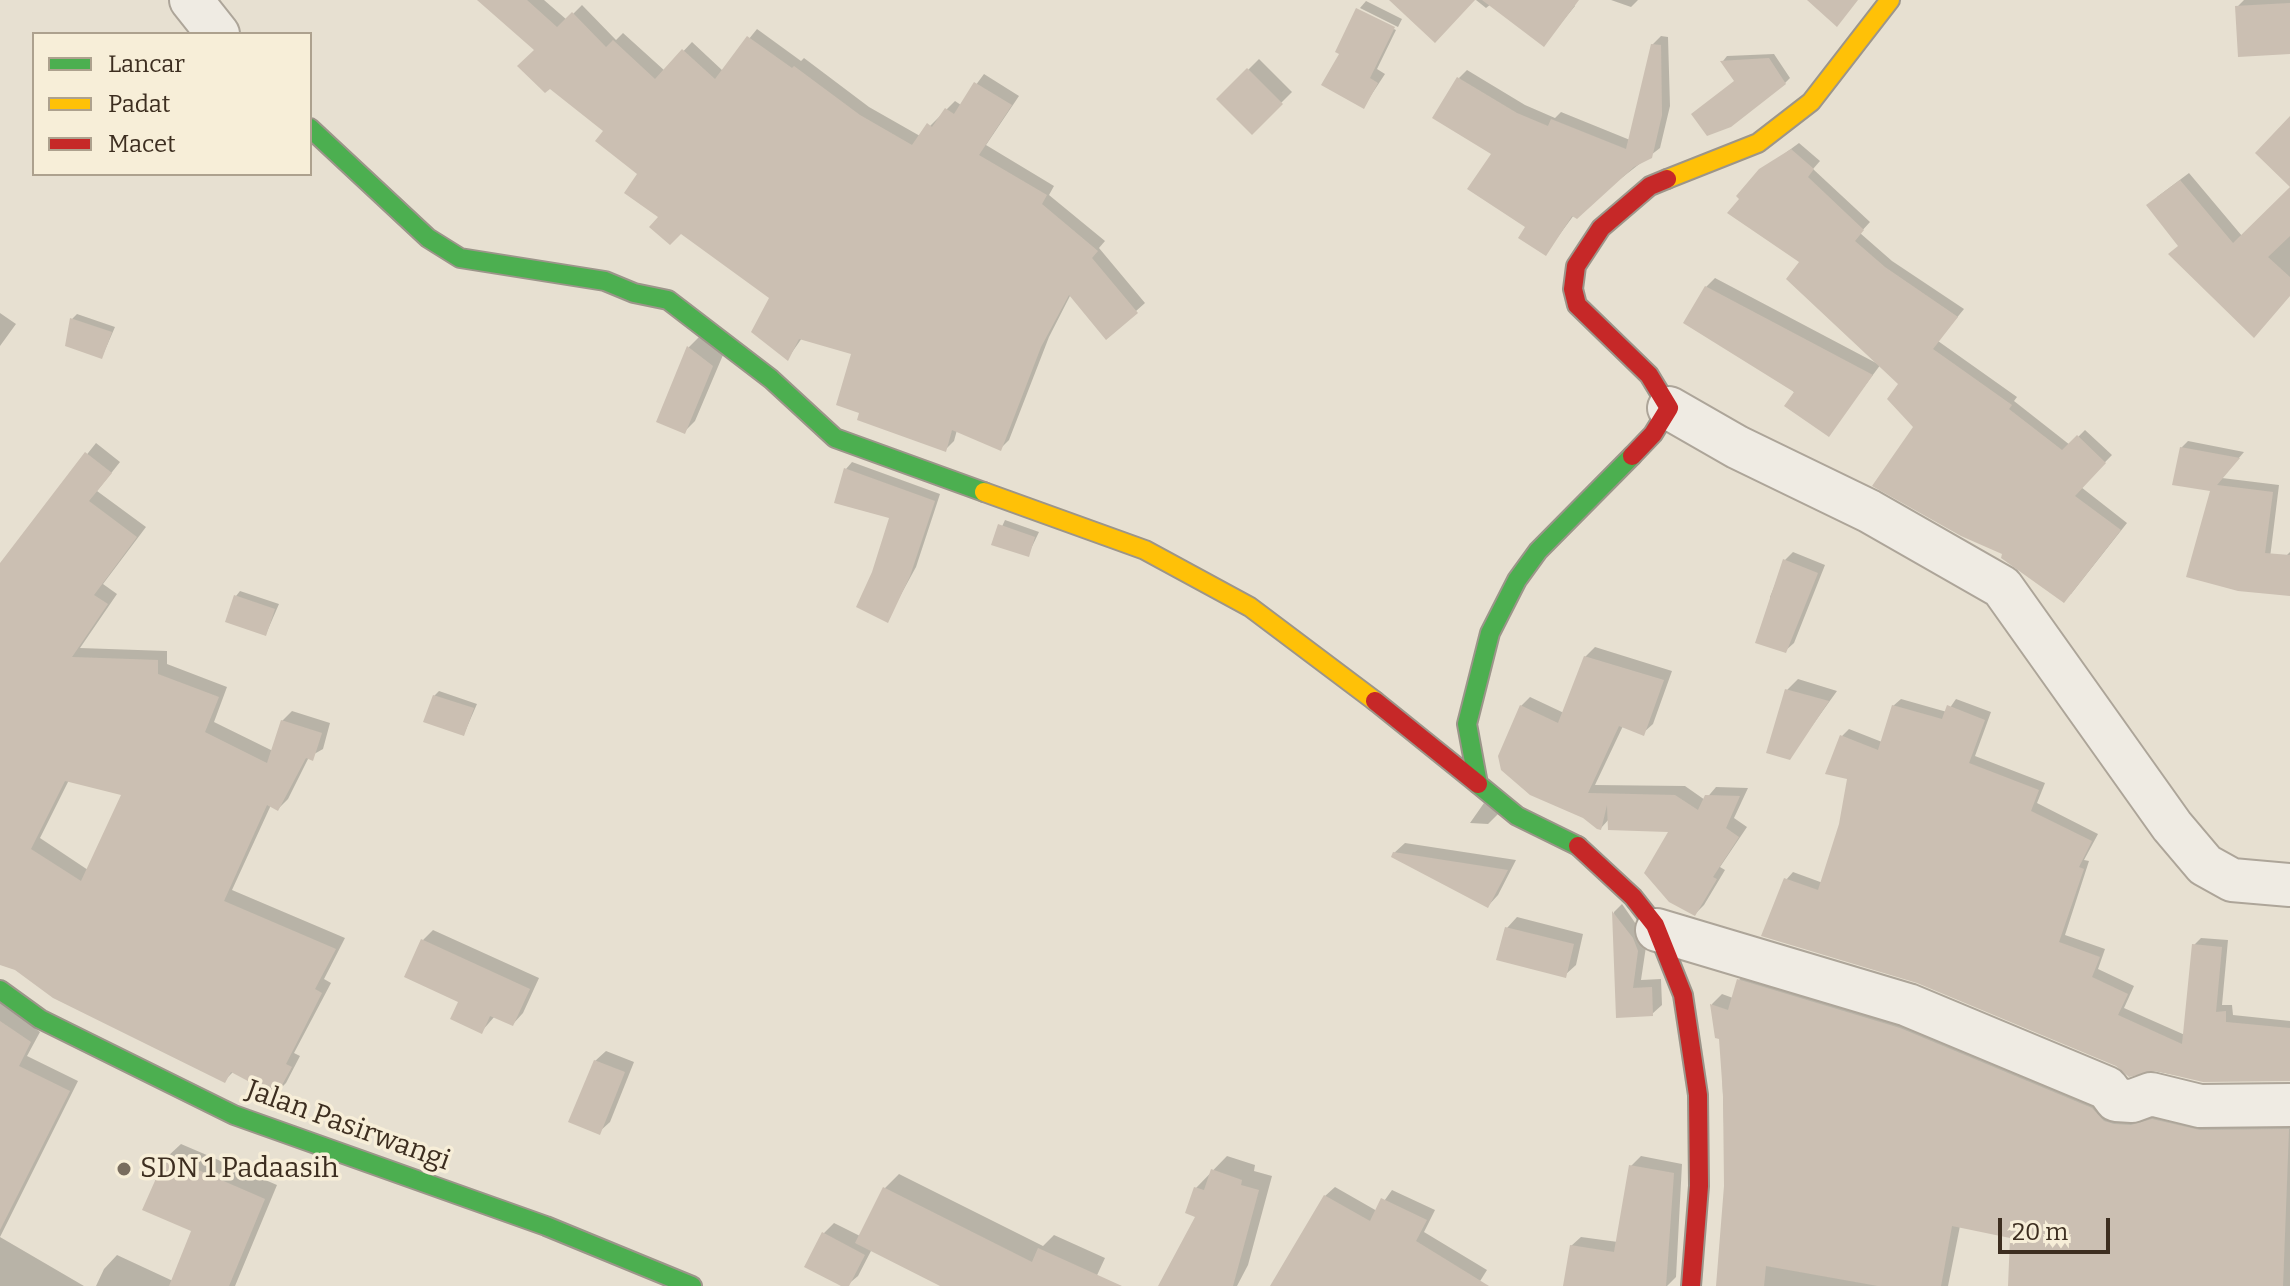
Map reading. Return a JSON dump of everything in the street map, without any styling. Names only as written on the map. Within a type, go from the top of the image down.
[{"type":"street","points":[[191,0],[216,32]]},
{"type":"street","points":[[1890,0],[1811,102],[1758,143],[1650,186],[1601,228],[1576,266],[1573,289],[1577,305],[1649,375],[1669,408],[1737,447],[1869,511],[2002,587],[2164,815],[2205,865],[2232,880],[2290,885]]},
{"type":"street","points":[[312,130],[428,238],[460,258],[486,265],[605,281],[634,293],[668,300],[771,379],[835,438],[1145,550],[1250,607],[1394,715],[1517,816],[1573,841],[1633,897],[1657,930],[1683,995],[1698,1095],[1699,1186],[1691,1286]]},
{"type":"street","points":[[1478,784],[1467,724],[1490,633],[1503,607],[1538,551],[1653,434],[1669,408]]},
{"type":"street","points":[[1657,930],[1908,1005],[2107,1088],[2116,1100],[2132,1101],[2151,1094],[2200,1106],[2290,1105]]},
{"type":"street","name":"Jalan Pasirwangi","points":[[0,990],[40,1019],[234,1115],[546,1226],[692,1286]]},
{"type":"building","points":[[477,0],[527,0],[557,27],[572,12],[606,47],[613,40],[655,79],[682,49],[715,79],[747,36],[860,115],[912,145],[927,123],[932,127],[945,108],[954,114],[974,82],[1012,105],[979,155],[1047,195],[1042,204],[1098,251],[1092,258],[1138,313],[1106,340],[1069,295],[1041,347],[1001,451],[952,430],[946,452],[857,420],[859,413],[836,405],[851,354],[799,339],[788,361],[751,332],[769,298],[681,234],[670,245],[649,227],[658,217],[624,193],[637,174],[595,141],[603,131],[550,89],[545,93],[517,66],[534,50]]},
{"type":"building","points":[[1389,0],[1475,0],[1435,43]]},
{"type":"building","points":[[1482,0],[1579,0],[1544,47]]},
{"type":"building","points":[[1807,0],[1858,0],[1837,27]]},
{"type":"building","points":[[2290,3],[2290,54],[2238,57],[2235,6]]},
{"type":"building","points":[[1356,8],[1395,27],[1370,78],[1378,83],[1364,109],[1321,85],[1339,54],[1335,52]]},
{"type":"building","points":[[1651,44],[1661,45],[1662,115],[1652,158],[1634,167],[1577,219],[1572,216],[1546,256],[1518,238],[1525,227],[1467,189],[1491,154],[1432,118],[1457,77],[1517,113],[1548,126],[1551,119],[1626,149]]},
{"type":"building","points":[[1769,58],[1786,84],[1731,127],[1707,136],[1691,114],[1734,81],[1720,61]]},
{"type":"building","points":[[1247,68],[1283,104],[1252,135],[1216,99]]},
{"type":"building","points":[[2290,116],[2290,187],[2255,153]]},
{"type":"building","points":[[1791,149],[1814,169],[1808,177],[1864,230],[1855,241],[1885,267],[1958,317],[1933,349],[2012,405],[2009,409],[2062,450],[2077,435],[2106,463],[2075,496],[2121,530],[2064,603],[2001,558],[2002,554],[1961,536],[1872,486],[1913,427],[1887,399],[1898,384],[1786,279],[1799,262],[1727,213],[1739,199],[1736,196],[1759,169]]},
{"type":"building","points":[[2180,180],[2233,243],[2290,187],[2290,236],[2268,257],[2290,277],[2290,296],[2254,338],[2168,254],[2178,246],[2146,205]]},
{"type":"building","points":[[1705,286],[1873,375],[1829,437],[1784,406],[1794,392],[1683,323]]},
{"type":"building","points":[[70,318],[112,332],[102,359],[65,346]]},
{"type":"building","points":[[687,346],[713,366],[685,434],[656,422]]},
{"type":"building","points":[[2180,447],[2240,458],[2217,485],[2273,492],[2265,553],[2290,555],[2290,596],[2238,591],[2186,577],[2210,491],[2172,485]]},
{"type":"building","points":[[85,452],[112,473],[89,501],[137,537],[94,595],[108,604],[72,657],[158,660],[158,674],[219,697],[205,732],[267,763],[281,720],[322,733],[313,761],[306,758],[278,811],[267,805],[224,901],[336,949],[315,989],[322,993],[286,1064],[292,1067],[276,1096],[231,1072],[225,1083],[53,998],[15,970],[0,965],[0,563]],"holes":[[[65,781],[121,795],[81,881],[31,849]]]},
{"type":"building","points":[[844,468],[935,501],[910,576],[888,623],[856,607],[872,572],[889,518],[834,503]]},
{"type":"building","points":[[998,524],[1035,537],[1029,557],[991,545]]},
{"type":"building","points":[[1783,559],[1818,573],[1786,653],[1755,643]]},
{"type":"building","points":[[234,595],[275,609],[266,636],[225,622]]},
{"type":"building","points":[[1584,656],[1664,680],[1644,736],[1619,726],[1588,793],[1675,795],[1698,810],[1705,795],[1740,796],[1726,828],[1739,837],[1713,877],[1717,879],[1695,916],[1669,902],[1644,873],[1668,832],[1608,830],[1607,805],[1601,830],[1597,829],[1583,818],[1530,795],[1501,770],[1498,756],[1520,705],[1558,723]]},
{"type":"building","points":[[1785,689],[1829,701],[1790,760],[1766,753]]},
{"type":"building","points":[[433,695],[474,708],[464,736],[423,722]]},
{"type":"building","points":[[1892,705],[1942,719],[1947,705],[1985,720],[1969,763],[2039,790],[2031,811],[2092,841],[2079,867],[2084,869],[2059,942],[2100,957],[2092,977],[2128,994],[2118,1015],[2182,1044],[2192,944],[2222,947],[2216,1012],[2226,1011],[2226,1022],[2290,1028],[2290,1081],[2203,1082],[2156,1071],[2129,1077],[2116,1066],[1917,983],[1761,936],[1784,878],[1818,890],[1839,824],[1847,779],[1825,774],[1840,735],[1878,750]]},
{"type":"building","points":[[1393,852],[1508,870],[1488,908],[1391,857]]},
{"type":"building","points":[[1612,911],[1633,938],[1638,951],[1633,988],[1652,987],[1653,1016],[1616,1018]]},
{"type":"building","points":[[1505,927],[1574,944],[1566,978],[1496,960]]},
{"type":"building","points":[[421,939],[530,989],[513,1026],[490,1016],[482,1034],[450,1019],[458,1002],[404,977]]},
{"type":"building","points":[[1737,979],[1900,1028],[2092,1108],[2104,1121],[2114,1124],[2131,1125],[2152,1119],[2200,1130],[2289,1129],[2283,1286],[2008,1286],[2010,1238],[1952,1226],[1941,1286],[1878,1286],[1766,1266],[1764,1286],[1716,1286],[1724,1186],[1723,1095],[1719,1039],[1715,1038],[1710,1004],[1728,1010]]},
{"type":"building","points":[[0,1021],[31,1042],[19,1066],[70,1091],[0,1230]]},
{"type":"building","points":[[594,1060],[625,1072],[600,1135],[568,1122]]},
{"type":"building","points":[[166,1156],[265,1199],[229,1286],[169,1286],[191,1231],[142,1210]]},
{"type":"building","points":[[1629,1165],[1674,1173],[1666,1286],[1563,1286],[1570,1245],[1614,1252]]},
{"type":"building","points":[[1211,1169],[1242,1180],[1241,1185],[1259,1190],[1233,1286],[1158,1286],[1195,1217],[1185,1213],[1194,1187],[1204,1190]]},
{"type":"building","points":[[883,1187],[1032,1262],[1038,1248],[1122,1286],[940,1286],[855,1243]]},
{"type":"building","points":[[1324,1195],[1370,1221],[1381,1198],[1427,1220],[1416,1241],[1489,1286],[1270,1286]]},
{"type":"building","points":[[822,1232],[865,1255],[849,1286],[841,1286],[804,1267]]},
{"type":"traffic: fast","points":[[312,130],[428,238],[460,258],[605,281],[634,293],[668,300],[771,379],[835,438],[984,492]]},
{"type":"traffic: fast","points":[[1578,846],[1517,816],[1478,784],[1467,724],[1490,633],[1517,580],[1538,551],[1632,456]]},
{"type":"traffic: fast","points":[[0,990],[40,1019],[234,1115],[546,1226],[692,1286]]},
{"type":"traffic: slow","points":[[1667,179],[1758,143],[1811,102],[1890,0]]},
{"type":"traffic: slow","points":[[984,492],[1145,550],[1250,607],[1375,701]]},
{"type":"traffic: jam","points":[[1632,456],[1653,434],[1669,408],[1649,375],[1577,305],[1573,289],[1576,266],[1601,228],[1650,186],[1667,179]]},
{"type":"traffic: jam","points":[[1375,701],[1478,784]]},
{"type":"traffic: jam","points":[[1578,846],[1633,897],[1655,925],[1683,995],[1698,1095],[1699,1186],[1691,1286]]},
{"type":"place","name":"SDN 1 Padaasih","points":[[124,1169]]}]
